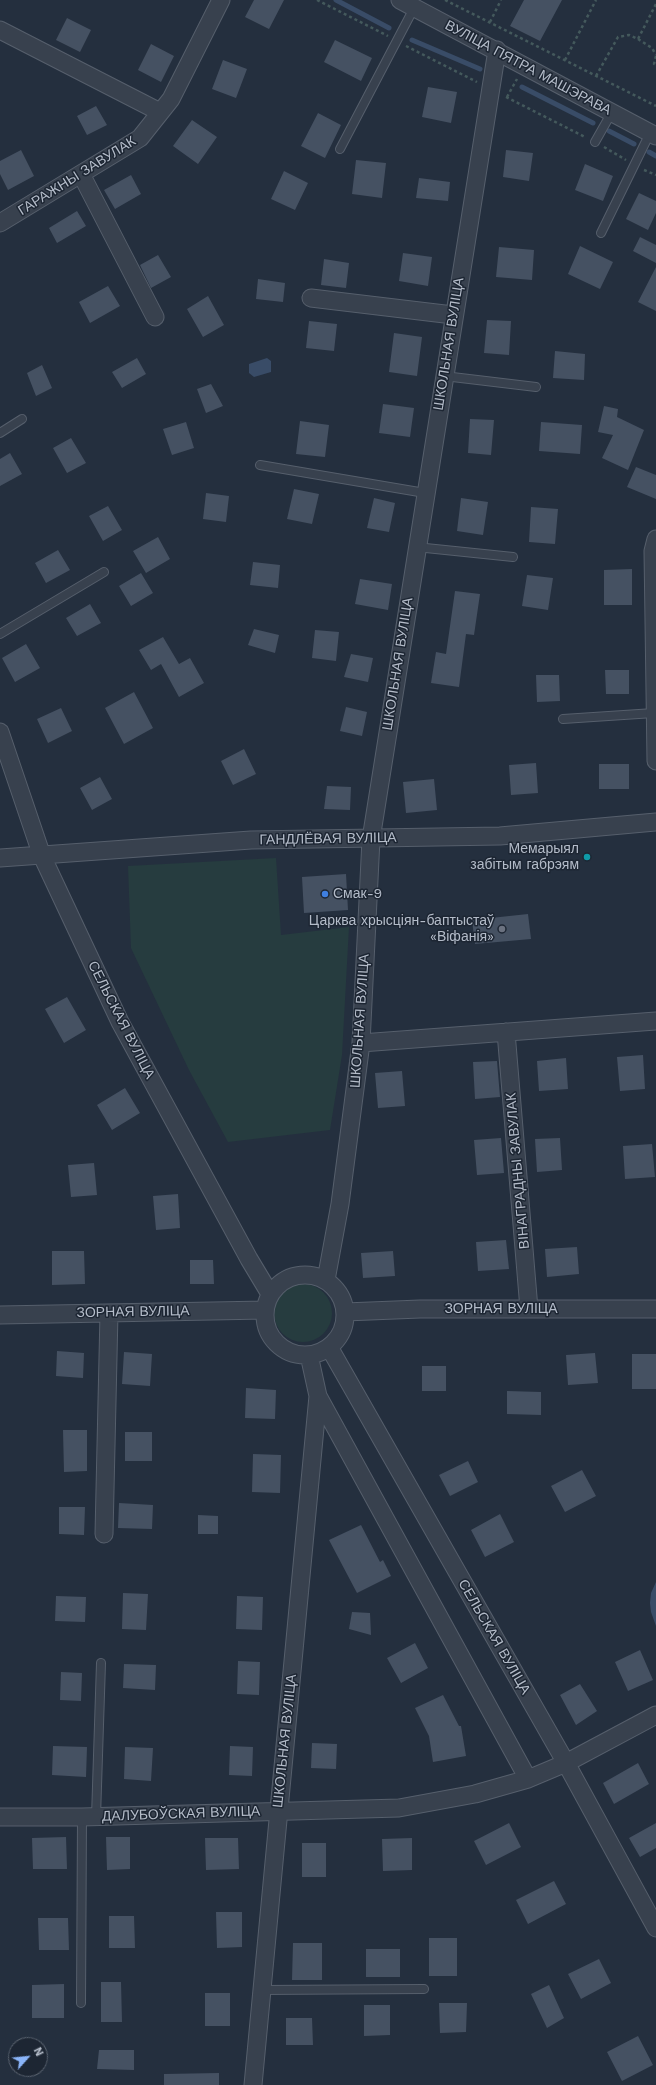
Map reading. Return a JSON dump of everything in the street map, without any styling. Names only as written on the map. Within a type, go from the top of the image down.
[{"type":"street","name":"ГАРАЖНЫ ЗАВУЛАК","points":[[0,223],[140,138],[171,98],[220,0]]},
{"type":"street","name":"ВУЛІЦА ПЯТРА МАШЭРАВА","points":[[407,4],[653,134]]},
{"type":"street","points":[[0,30],[160,112]]},
{"type":"street","name":"ШКОЛЬНАЯ ВУЛІЦА","points":[[326,1280],[340,1204],[361,1043],[371,839],[416,547],[496,50]]},
{"type":"street","points":[[81,174],[155,317]]},
{"type":"street","points":[[310,298],[453,315]]},
{"type":"street","points":[[656,539],[653,551],[654,713],[656,761]]},
{"type":"street","name":"СЕЛЬСКАЯ ВУЛІЦА","points":[[0,732],[42,856],[120,1022],[249,1259],[268,1302]]},
{"type":"street","name":"ГАНДЛЁВАЯ ВУЛІЦА","points":[[0,858],[251,840],[500,836],[656,822]]},
{"type":"street","points":[[361,1043],[656,1021]]},
{"type":"street","name":"ВІНАГРАДНЫ ЗАВУЛАК","points":[[506,1032],[529,1309]]},
{"type":"street","points":[[311,1275],[326,1280],[336,1289],[343,1300],[345,1312],[344,1325],[338,1338],[329,1347],[309,1355],[298,1354],[284,1349],[273,1338],[266,1325],[268,1302],[281,1282],[296,1276],[311,1275]]},
{"type":"street","name":"ЗОРНАЯ ВУЛІЦА","points":[[0,1315],[109,1313],[268,1302]]},
{"type":"street","name":"ЗОРНАЯ ВУЛІЦА","points":[[345,1312],[420,1309],[656,1308]]},
{"type":"street","points":[[104,1534],[109,1313]]},
{"type":"street","name":"СЕЛЬСКАЯ ВУЛІЦА","points":[[329,1347],[566,1763],[656,1928]]},
{"type":"street","points":[[309,1355],[318,1396],[528,1779]]},
{"type":"street","name":"ШКОЛЬНАЯ ВУЛІЦА","points":[[253,2085],[318,1396]]},
{"type":"street","name":"ДАЛУБОЎСКАЯ ВУЛІЦА","points":[[0,1817],[89,1817],[399,1808],[475,1794],[528,1779],[566,1763],[656,1715]]},
{"type":"lane","points":[[340,149],[407,4]]},
{"type":"lane","points":[[595,142],[612,112]]},
{"type":"lane","points":[[601,233],[653,134]]},
{"type":"lane","points":[[444,376],[536,387]]},
{"type":"lane","points":[[0,433],[22,419]]},
{"type":"lane","points":[[260,465],[425,493]]},
{"type":"lane","points":[[416,547],[513,557]]},
{"type":"lane","points":[[0,634],[104,572]]},
{"type":"lane","points":[[563,719],[654,713]]},
{"type":"lane","points":[[81,2003],[89,1817],[101,1663]]},
{"type":"lane","points":[[261,1990],[424,1989]]},
{"type":"path","points":[[445,0],[656,106]]},
{"type":"path","points":[[490,22],[501,0]]},
{"type":"path","points":[[564,60],[596,0]]},
{"type":"path","points":[[638,39],[656,4]]},
{"type":"path","points":[[596,76],[618,37],[629,35],[652,48],[656,56],[654,64],[656,65]]},
{"type":"green space","points":[[276,858],[281,935],[349,927],[342,1055],[330,1130],[228,1142],[189,1070],[131,948],[128,866]]},
{"type":"green space","points":[[297,1284],[309,1284],[324,1292],[332,1307],[332,1319],[324,1334],[309,1342],[297,1342],[282,1334],[274,1319],[274,1307],[282,1292]]},
{"type":"water","points":[[267,358],[271,361],[271,372],[254,377],[249,373],[249,364]]},
{"type":"water","points":[[656,1582],[656,1626],[651,1612],[650,1603],[651,1593]]},
{"type":"building","points":[[254,0],[284,0],[269,29],[245,17]]},
{"type":"building","points":[[524,0],[562,0],[540,41],[510,26]]},
{"type":"building","points":[[67,18],[91,30],[80,52],[56,40]]},
{"type":"building","points":[[335,40],[372,58],[361,81],[324,62]]},
{"type":"building","points":[[151,44],[174,56],[161,82],[138,70]]},
{"type":"building","points":[[223,60],[247,69],[236,98],[212,89]]},
{"type":"building","points":[[428,87],[457,92],[451,123],[422,117]]},
{"type":"building","points":[[96,106],[107,125],[87,135],[77,116]]},
{"type":"building","points":[[318,113],[341,125],[325,158],[301,146]]},
{"type":"building","points":[[192,120],[217,137],[198,164],[173,146]]},
{"type":"building","points":[[21,150],[34,176],[8,190],[0,174],[0,161]]},
{"type":"building","points":[[506,150],[533,153],[529,181],[503,177]]},
{"type":"building","points":[[356,160],[386,163],[382,198],[352,194]]},
{"type":"building","points":[[585,164],[613,176],[603,201],[575,190]]},
{"type":"building","points":[[284,171],[308,183],[295,210],[271,199]]},
{"type":"building","points":[[131,175],[141,194],[115,209],[104,190]]},
{"type":"building","points":[[419,178],[450,182],[448,201],[416,198]]},
{"type":"building","points":[[639,193],[656,201],[656,213],[648,230],[626,219]]},
{"type":"building","points":[[77,211],[86,226],[57,243],[49,228]]},
{"type":"building","points":[[640,237],[656,245],[656,263],[633,251]]},
{"type":"building","points":[[580,246],[613,262],[600,289],[568,274]]},
{"type":"building","points":[[499,247],[534,250],[532,280],[496,277]]},
{"type":"building","points":[[403,253],[432,257],[428,286],[399,281]]},
{"type":"building","points":[[158,255],[171,277],[151,288],[140,265]]},
{"type":"building","points":[[324,259],[349,263],[346,288],[321,285]]},
{"type":"building","points":[[656,267],[656,311],[638,302]]},
{"type":"building","points":[[258,279],[285,283],[283,302],[256,299]]},
{"type":"building","points":[[108,286],[120,306],[90,323],[79,302]]},
{"type":"building","points":[[208,296],[224,325],[203,337],[187,309]]},
{"type":"building","points":[[487,320],[511,321],[509,355],[484,353]]},
{"type":"building","points":[[309,321],[337,324],[334,351],[306,348]]},
{"type":"building","points":[[394,333],[422,337],[417,376],[389,372]]},
{"type":"building","points":[[555,351],[585,354],[584,380],[553,378]]},
{"type":"building","points":[[137,358],[146,374],[122,388],[112,372]]},
{"type":"building","points":[[42,365],[52,388],[36,396],[27,373]]},
{"type":"building","points":[[211,384],[223,406],[206,413],[197,389]]},
{"type":"building","points":[[383,404],[414,408],[410,437],[379,433]]},
{"type":"building","points":[[604,406],[618,409],[617,417],[644,430],[628,470],[602,458],[613,435],[598,432]]},
{"type":"building","points":[[470,419],[494,420],[491,455],[468,453]]},
{"type":"building","points":[[300,421],[329,425],[325,457],[296,454]]},
{"type":"building","points":[[186,422],[194,448],[172,455],[163,429]]},
{"type":"building","points":[[541,422],[582,425],[580,454],[539,451]]},
{"type":"building","points":[[71,438],[86,463],[67,473],[53,448]]},
{"type":"building","points":[[10,453],[22,474],[0,486],[0,459]]},
{"type":"building","points":[[636,467],[656,475],[656,499],[627,487]]},
{"type":"building","points":[[294,489],[319,494],[312,524],[287,519]]},
{"type":"building","points":[[206,493],[229,496],[226,522],[203,519]]},
{"type":"building","points":[[374,498],[395,503],[389,532],[367,528]]},
{"type":"building","points":[[461,498],[488,502],[483,535],[457,531]]},
{"type":"building","points":[[108,506],[122,530],[103,541],[89,516]]},
{"type":"building","points":[[531,507],[558,509],[555,544],[529,542]]},
{"type":"building","points":[[158,537],[170,559],[146,573],[133,551]]},
{"type":"building","points":[[58,550],[70,570],[46,583],[35,563]]},
{"type":"building","points":[[253,562],[280,565],[278,588],[250,585]]},
{"type":"building","points":[[632,569],[632,605],[604,605],[604,570]]},
{"type":"building","points":[[141,573],[153,593],[131,606],[119,586]]},
{"type":"building","points":[[527,575],[553,578],[548,610],[522,606]]},
{"type":"building","points":[[360,579],[392,584],[388,610],[355,604]]},
{"type":"building","points":[[455,591],[480,594],[474,635],[466,634],[459,687],[431,683],[436,652],[446,654]]},
{"type":"building","points":[[90,604],[101,623],[77,636],[66,618]]},
{"type":"building","points":[[254,629],[279,635],[275,653],[248,645]]},
{"type":"building","points":[[315,630],[339,632],[336,661],[312,658]]},
{"type":"building","points":[[163,637],[179,664],[190,658],[204,683],[179,697],[161,664],[151,670],[139,650]]},
{"type":"building","points":[[26,644],[40,668],[15,682],[2,658]]},
{"type":"building","points":[[351,654],[373,658],[368,682],[344,677]]},
{"type":"building","points":[[605,670],[629,670],[629,694],[606,694]]},
{"type":"building","points":[[536,675],[559,675],[560,701],[537,702]]},
{"type":"building","points":[[134,692],[153,728],[124,744],[105,708]]},
{"type":"building","points":[[346,707],[367,712],[362,736],[340,731]]},
{"type":"building","points":[[61,708],[72,731],[48,743],[37,719]]},
{"type":"building","points":[[244,749],[256,774],[233,785],[221,761]]},
{"type":"building","points":[[536,763],[538,793],[511,795],[509,765]]},
{"type":"building","points":[[599,764],[629,764],[629,789],[599,789]]},
{"type":"building","points":[[100,777],[112,799],[92,810],[80,788]]},
{"type":"building","points":[[434,779],[437,810],[406,813],[403,782]]},
{"type":"building","points":[[327,786],[351,787],[350,810],[324,809]]},
{"type":"building","name":"Смак-9","points":[[346,874],[348,910],[304,913],[302,877]]},
{"type":"building","name":"Царква хрысціян-баптыстаў «Віфанія»","points":[[528,914],[531,939],[475,944],[472,920]]},
{"type":"building","points":[[67,997],[86,1030],[64,1043],[45,1009]]},
{"type":"building","points":[[643,1055],[645,1089],[620,1091],[617,1057]]},
{"type":"building","points":[[566,1058],[568,1089],[539,1091],[537,1061]]},
{"type":"building","points":[[497,1061],[500,1097],[475,1099],[473,1062]]},
{"type":"building","points":[[402,1071],[405,1106],[378,1108],[375,1073]]},
{"type":"building","points":[[125,1088],[140,1113],[112,1130],[97,1105]]},
{"type":"building","points":[[501,1138],[504,1173],[477,1175],[474,1140]]},
{"type":"building","points":[[560,1138],[562,1170],[537,1172],[535,1139]]},
{"type":"building","points":[[652,1144],[655,1177],[625,1179],[623,1146]]},
{"type":"building","points":[[94,1163],[97,1195],[71,1197],[68,1165]]},
{"type":"building","points":[[178,1194],[180,1228],[156,1230],[153,1196]]},
{"type":"building","points":[[506,1240],[509,1269],[478,1271],[476,1242]]},
{"type":"building","points":[[577,1247],[579,1274],[547,1277],[545,1249]]},
{"type":"building","points":[[52,1251],[84,1251],[85,1284],[52,1285]]},
{"type":"building","points":[[393,1251],[395,1276],[363,1278],[361,1253]]},
{"type":"building","points":[[190,1260],[213,1260],[214,1284],[190,1284]]},
{"type":"building","points":[[57,1351],[84,1353],[83,1378],[56,1376]]},
{"type":"building","points":[[124,1352],[152,1354],[150,1386],[122,1384]]},
{"type":"building","points":[[595,1353],[598,1383],[568,1385],[566,1355]]},
{"type":"building","points":[[632,1354],[656,1354],[656,1389],[632,1389]]},
{"type":"building","points":[[422,1366],[446,1366],[446,1391],[422,1391]]},
{"type":"building","points":[[246,1388],[276,1390],[275,1419],[245,1418]]},
{"type":"building","points":[[507,1391],[541,1392],[541,1415],[507,1414]]},
{"type":"building","points":[[63,1430],[87,1430],[87,1471],[64,1472]]},
{"type":"building","points":[[125,1432],[152,1432],[152,1461],[125,1461]]},
{"type":"building","points":[[253,1454],[281,1455],[280,1493],[252,1492]]},
{"type":"building","points":[[468,1461],[478,1482],[450,1496],[439,1475]]},
{"type":"building","points":[[582,1470],[596,1496],[565,1512],[551,1486]]},
{"type":"building","points":[[119,1503],[153,1505],[152,1529],[118,1528]]},
{"type":"building","points":[[59,1507],[85,1507],[84,1535],[59,1534]]},
{"type":"building","points":[[500,1514],[514,1542],[485,1557],[471,1530]]},
{"type":"building","points":[[198,1515],[218,1516],[218,1534],[198,1534]]},
{"type":"building","points":[[361,1525],[380,1562],[383,1560],[391,1576],[357,1593],[329,1540]]},
{"type":"building","points":[[123,1593],[148,1594],[146,1630],[122,1629]]},
{"type":"building","points":[[56,1596],[86,1597],[85,1622],[55,1621]]},
{"type":"building","points":[[237,1596],[263,1597],[262,1630],[236,1629]]},
{"type":"building","points":[[352,1612],[370,1613],[371,1635],[349,1629]]},
{"type":"building","points":[[415,1643],[428,1668],[401,1683],[387,1658]]},
{"type":"building","points":[[640,1650],[653,1680],[628,1691],[615,1662]]},
{"type":"building","points":[[238,1661],[260,1662],[259,1695],[237,1694]]},
{"type":"building","points":[[124,1664],[156,1665],[155,1690],[123,1688]]},
{"type":"building","points":[[61,1672],[82,1673],[81,1701],[60,1700]]},
{"type":"building","points":[[580,1684],[597,1711],[576,1725],[560,1695]]},
{"type":"building","points":[[443,1695],[459,1726],[461,1726],[466,1756],[433,1762],[429,1736],[415,1708]]},
{"type":"building","points":[[312,1743],[337,1744],[336,1769],[311,1768]]},
{"type":"building","points":[[53,1746],[87,1747],[86,1777],[52,1775]]},
{"type":"building","points":[[230,1746],[253,1747],[252,1776],[229,1775]]},
{"type":"building","points":[[125,1747],[153,1748],[151,1781],[124,1779]]},
{"type":"building","points":[[638,1763],[649,1784],[614,1804],[603,1783]]},
{"type":"building","points":[[509,1823],[521,1847],[486,1865],[474,1841]]},
{"type":"building","points":[[656,1823],[656,1848],[640,1857],[629,1838]]},
{"type":"building","points":[[66,1837],[67,1869],[33,1869],[32,1838]]},
{"type":"building","points":[[106,1837],[130,1837],[130,1869],[107,1870]]},
{"type":"building","points":[[205,1838],[238,1838],[239,1869],[206,1870]]},
{"type":"building","points":[[412,1838],[412,1870],[383,1871],[382,1839]]},
{"type":"building","points":[[302,1843],[326,1843],[326,1877],[302,1877]]},
{"type":"building","points":[[554,1881],[566,1904],[528,1924],[516,1900]]},
{"type":"building","points":[[216,1912],[242,1912],[242,1947],[217,1948]]},
{"type":"building","points":[[109,1916],[134,1916],[135,1948],[109,1948]]},
{"type":"building","points":[[38,1918],[68,1918],[69,1950],[39,1950]]},
{"type":"building","points":[[429,1938],[457,1938],[457,1976],[429,1976]]},
{"type":"building","points":[[293,1943],[322,1943],[322,1980],[292,1980]]},
{"type":"building","points":[[366,1949],[400,1949],[400,1977],[366,1977]]},
{"type":"building","points":[[599,1959],[611,1983],[581,1999],[568,1974]]},
{"type":"building","points":[[101,1982],[121,1982],[122,2022],[101,2022]]},
{"type":"building","points":[[64,1984],[64,2018],[32,2018],[32,1985]]},
{"type":"building","points":[[549,1985],[564,2018],[547,2028],[531,1994]]},
{"type":"building","points":[[205,1993],[230,1993],[230,2026],[205,2026]]},
{"type":"building","points":[[439,2003],[467,2003],[466,2032],[440,2033]]},
{"type":"building","points":[[364,2005],[390,2005],[390,2035],[364,2036]]},
{"type":"building","points":[[286,2018],[312,2018],[313,2045],[286,2045]]},
{"type":"building","points":[[638,2036],[653,2065],[622,2081],[607,2052]]},
{"type":"building","points":[[99,2050],[134,2050],[134,2070],[97,2069]]},
{"type":"building","points":[[219,2073],[219,2085],[164,2085],[164,2074]]},
{"type":"waterway","points":[[336,0],[389,28]]},
{"type":"waterway","points":[[412,40],[480,69]]},
{"type":"waterway","points":[[522,87],[593,123]]},
{"type":"waterway","points":[[609,131],[634,144]]},
{"type":"waterway","points":[[649,152],[656,156]]},
{"type":"place","name":"Мемарыял забітым габрэям","points":[[587,857]]},
{"type":"place","name":"Смак-9","points":[[325,894]]},
{"type":"place","name":"Царква хрысціян-баптыстаў «Віфанія»","points":[[502,929]]}]
